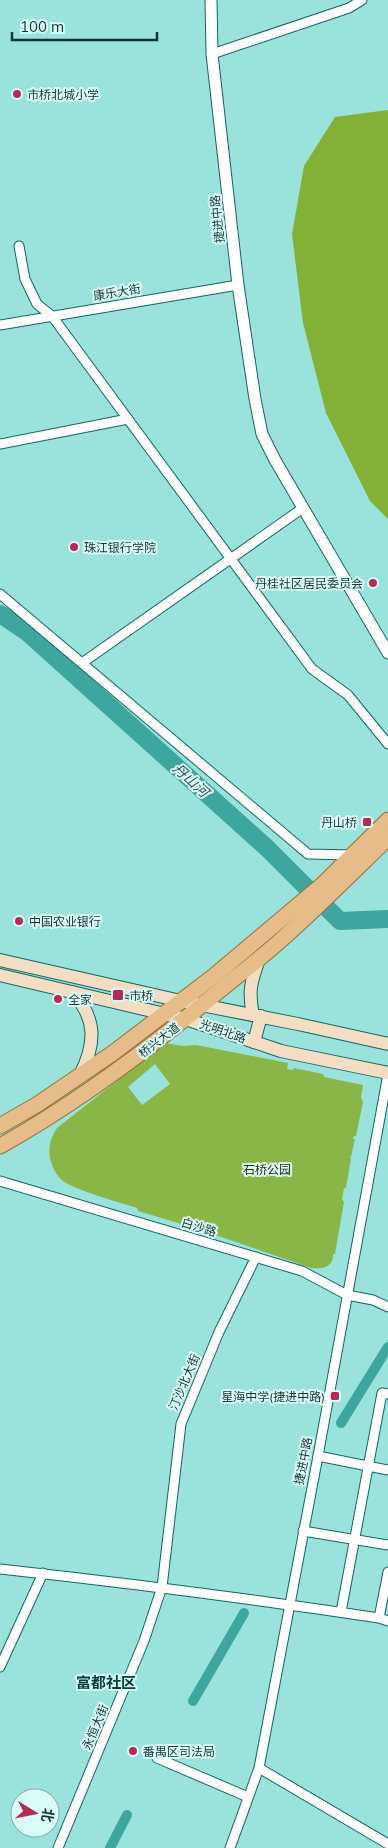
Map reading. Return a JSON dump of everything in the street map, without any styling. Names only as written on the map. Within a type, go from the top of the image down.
[{"type":"main road","points":[[326,890],[352,855],[388,820]]},
{"type":"main road","points":[[302,912],[388,838]]},
{"type":"main road","name":"桥兴大道","points":[[0,1146],[40,1124],[146,1051],[259,959],[302,912]]},
{"type":"main road","name":"桥兴大道","points":[[0,1126],[38,1104],[80,1075],[302,912]]},
{"type":"main road","points":[[254,1042],[257,1016],[249,998],[252,980],[259,959]]},
{"type":"main road","name":"光明北路","points":[[0,960],[182,1001],[388,1044]]},
{"type":"main road","name":"光明北路","points":[[0,975],[186,1019],[281,1051],[388,1074]]},
{"type":"main road","points":[[72,992],[81,1002],[86,1012],[92,1033],[90,1054],[80,1075]]},
{"type":"street","name":"捷进中路","points":[[210,0],[212,54],[238,285],[262,434],[388,653]]},
{"type":"street","points":[[212,54],[349,8],[362,0]]},
{"type":"street","points":[[19,246],[25,279],[37,304],[52,316],[312,669],[348,695],[388,744]]},
{"type":"street","name":"康乐大街","points":[[0,325],[238,285]]},
{"type":"street","points":[[0,444],[128,419]]},
{"type":"street","points":[[82,663],[304,508]]},
{"type":"street","points":[[0,594],[308,854],[352,855]]},
{"type":"street","name":"捷进中路","points":[[230,1848],[259,1768],[388,1074]]},
{"type":"street","name":"白沙路","points":[[0,1181],[302,1271],[347,1295],[373,1300],[388,1307]]},
{"type":"street","name":"汀沙北大街","points":[[162,1587],[180,1424],[218,1332],[256,1257]]},
{"type":"street","points":[[341,1612],[382,1392],[388,1394]]},
{"type":"street","points":[[318,1456],[388,1470]]},
{"type":"street","points":[[304,1531],[388,1545]]},
{"type":"street","points":[[0,1569],[291,1604],[384,1620],[388,1572]]},
{"type":"street","points":[[0,1667],[43,1573]]},
{"type":"street","name":"永恒大街","points":[[58,1848],[144,1641],[162,1587]]},
{"type":"street","points":[[157,1758],[248,1797]]},
{"type":"street","points":[[259,1768],[388,1844]]},
{"type":"green space","points":[[388,110],[388,519],[370,501],[326,413],[303,323],[292,234],[304,166],[335,117]]},
{"type":"green space","name":"石桥公园","points":[[165,1043],[183,1046],[196,1045],[288,1063],[287,1069],[293,1070],[294,1068],[323,1074],[324,1077],[363,1085],[361,1097],[363,1102],[356,1136],[353,1139],[355,1139],[350,1157],[346,1188],[344,1188],[342,1199],[344,1202],[335,1254],[333,1254],[330,1264],[320,1268],[311,1268],[198,1229],[138,1211],[137,1208],[69,1185],[56,1173],[50,1158],[50,1142],[57,1128]],"holes":[[[155,1064],[170,1084],[142,1105],[128,1087]]]},
{"type":"waterway","name":"丹山河","points":[[0,614],[27,632],[267,848],[340,921],[388,919]]},
{"type":"waterway","points":[[341,1423],[388,1347]]},
{"type":"waterway","points":[[193,1701],[244,1613]]},
{"type":"waterway","points":[[110,1848],[127,1815]]},
{"type":"place","name":"市桥北城小学","points":[[17,94]]},
{"type":"place","name":"珠江银行学院","points":[[74,547]]},
{"type":"place","name":"丹桂社区居民委员会","points":[[373,583]]},
{"type":"place","name":"丹山桥","points":[[367,822]]},
{"type":"place","name":"中国农业银行","points":[[19,921]]},
{"type":"place","name":"市桥","points":[[118,995]]},
{"type":"place","name":"全家","points":[[58,999]]},
{"type":"place","name":"星海中学(捷进中路)","points":[[335,1396]]},
{"type":"place","name":"番禺区司法局","points":[[133,1751]]},
{"type":"district","name":"富都社区","points":[[106,1682]]}]
